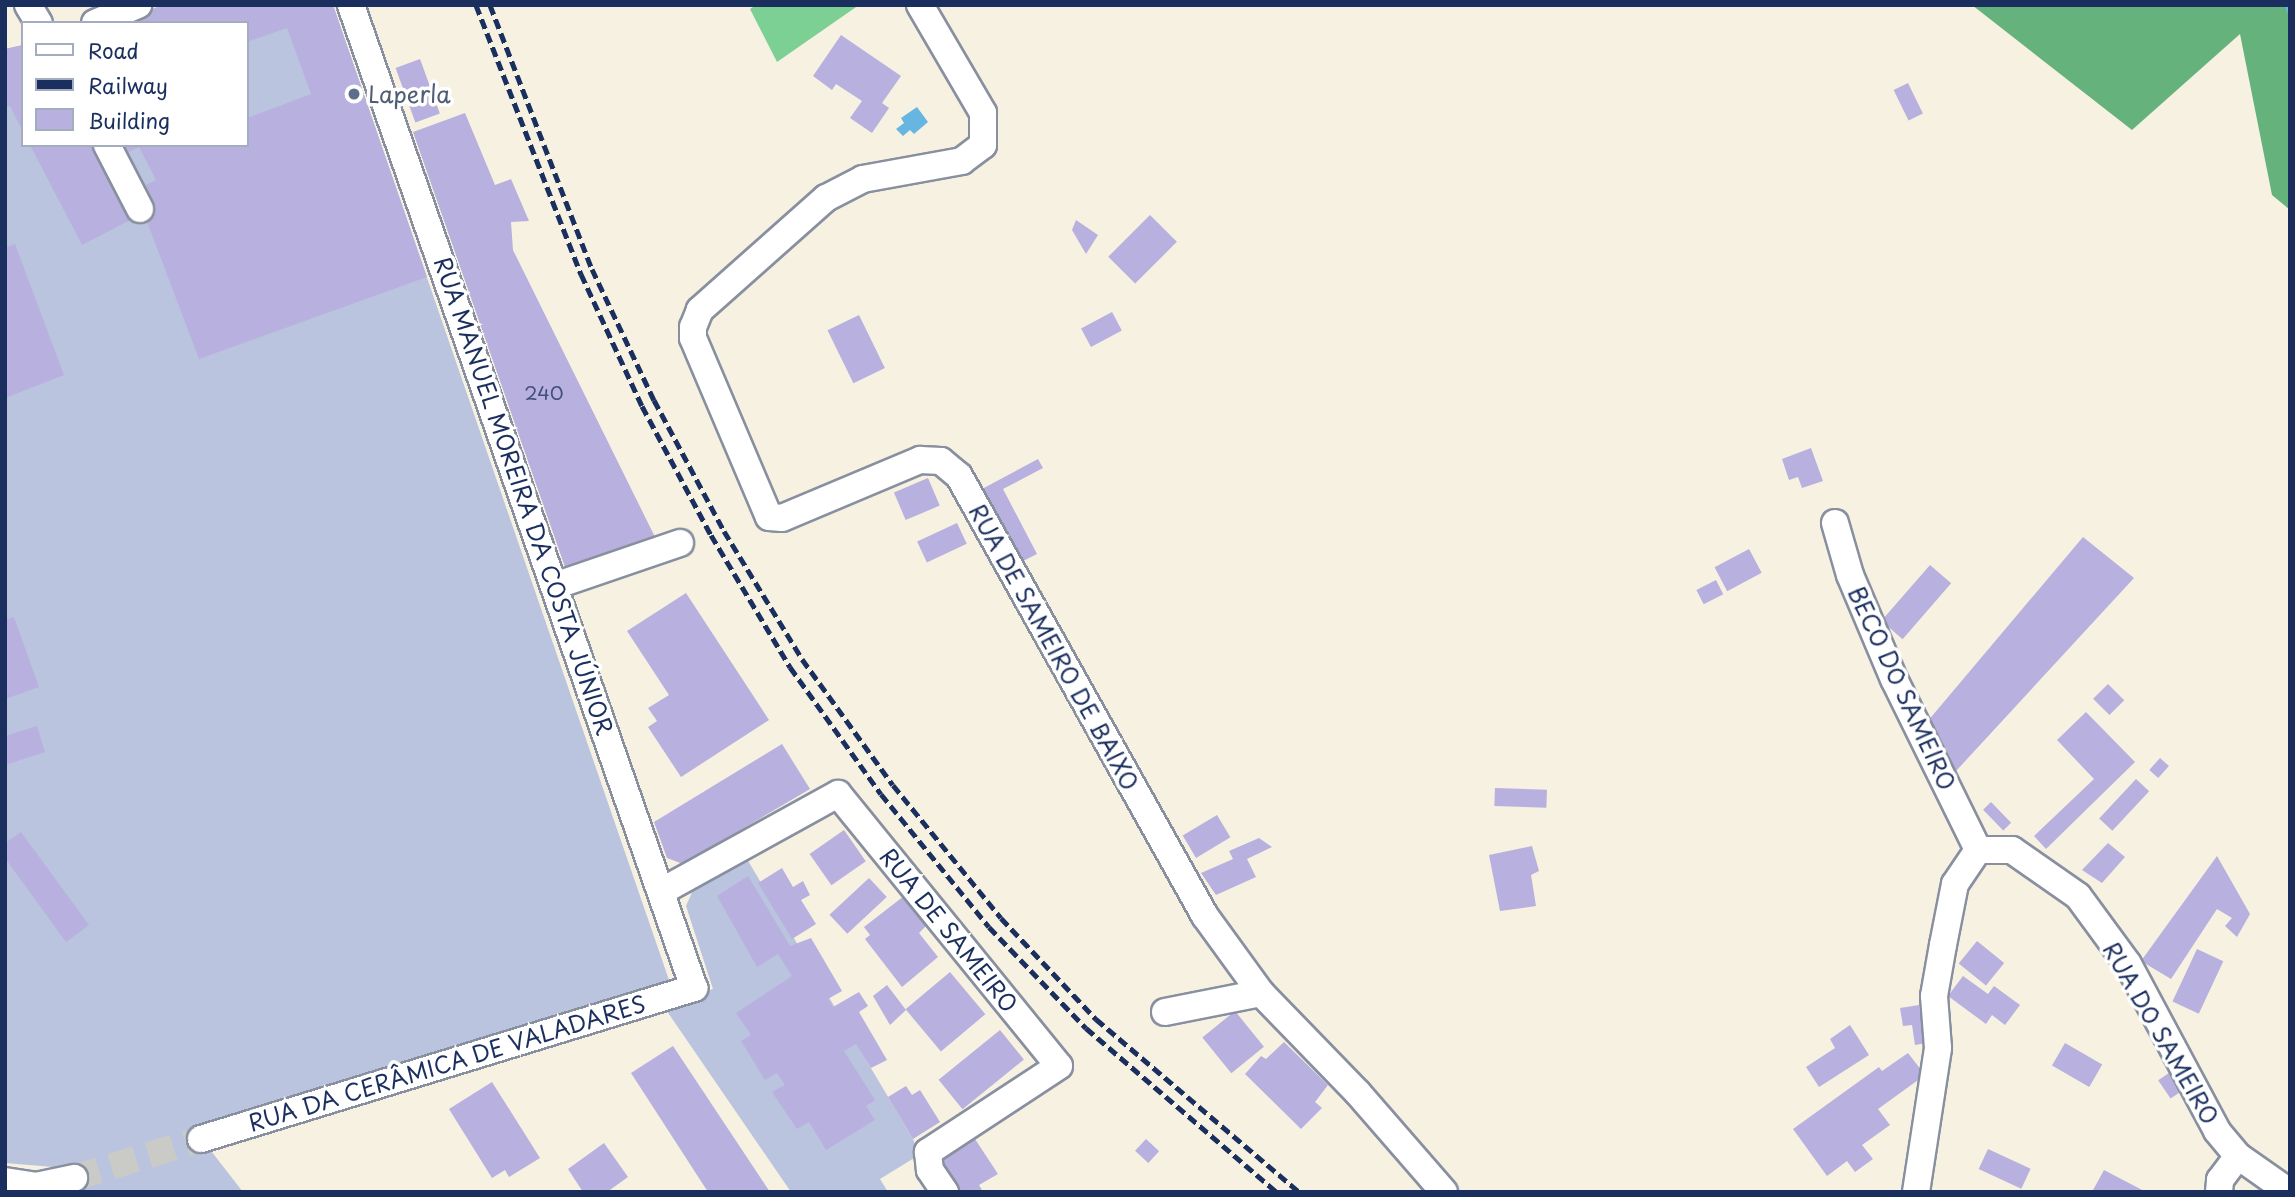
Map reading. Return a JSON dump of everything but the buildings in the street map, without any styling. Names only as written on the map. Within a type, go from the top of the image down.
[{"type":"street","points":[[28,5],[38,21]]},
{"type":"street","points":[[100,21],[138,5]]},
{"type":"street","name":"RUA MANUEL MOREIRA DA COSTA JÚNIOR","points":[[351,5],[557,585],[694,988]]},
{"type":"street","name":"RUA DE SAMEIRO DE BAIXO","points":[[920,5],[983,113],[983,145],[962,161],[863,179],[826,198],[700,310],[693,327],[693,338],[769,517],[782,518],[920,460],[941,461],[959,476],[1205,916],[1261,993],[1358,1093],[1444,1192]]},
{"type":"street","points":[[108,147],[140,209]]},
{"type":"street","name":"BECO DO SAMEIRO","points":[[1835,523],[1850,575],[1894,679],[1978,850]]},
{"type":"street","points":[[557,585],[680,543]]},
{"type":"street","name":"RUA DE SAMEIRO","points":[[662,891],[838,794],[1059,1066],[928,1152],[930,1170],[945,1192]]},
{"type":"street","points":[[1916,1192],[1938,1048],[1934,996],[1942,944],[1955,884],[1978,850]]},
{"type":"street","name":"RUA DO SAMEIRO","points":[[1978,850],[2012,850],[2078,896],[2128,964],[2217,1131],[2238,1156],[2289,1192]]},
{"type":"street","name":"RUA DA CERÂMICA DE VALADARES","points":[[201,1139],[694,988]]},
{"type":"street","points":[[1166,1012],[1261,993]]},
{"type":"street","points":[[2218,1192],[2220,1180],[2238,1156]]},
{"type":"street","points":[[5,1181],[36,1186],[74,1178]]},
{"type":"shaded area","points":[[162,5],[333,5],[669,980],[194,1129],[243,1192],[85,1192],[65,1168],[5,1163],[5,49],[21,45],[21,147],[248,147],[248,21]]},
{"type":"shaded area","points":[[747,859],[913,1139],[919,1155],[880,1179],[888,1192],[791,1192],[662,1004],[713,989],[686,906],[693,890]]},
{"type":"green space","points":[[756,5],[859,5],[777,62],[750,9]]},
{"type":"green space","points":[[1972,5],[2290,5],[2290,210],[2272,195],[2240,34],[2132,130]]},
{"type":"water","points":[[917,107],[928,122],[914,134],[910,130],[903,136],[896,129],[904,123],[901,118]]},
{"type":"waterway","points":[[2288,5],[2290,11]]},
{"type":"tunnel","points":[[74,1178],[201,1139]]},
{"type":"railway","points":[[476,5],[581,274],[642,406],[711,535],[790,667],[881,794],[989,927],[1086,1028],[1277,1192]]},
{"type":"railway","points":[[490,5],[592,269],[654,400],[724,531],[802,659],[893,785],[1001,918],[1096,1019],[1299,1192]]},
{"type":"place","name":"Laperla","points":[[354,94]]}]
